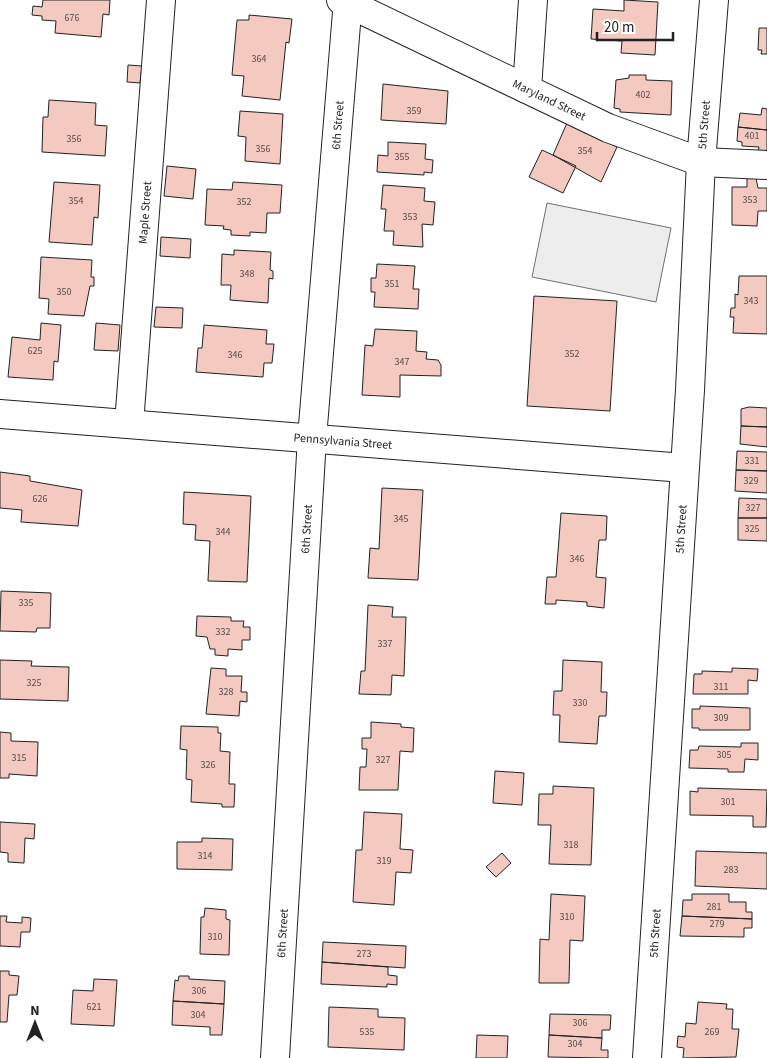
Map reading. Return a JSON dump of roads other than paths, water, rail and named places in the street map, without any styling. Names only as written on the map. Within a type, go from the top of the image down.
[{"type":"street","name":"Maple Street","points":[[129,424],[161,0]]},
{"type":"street","points":[[527,89],[533,0]]},
{"type":"street","name":"5th Street","points":[[647,1058],[701,162],[714,0]]},
{"type":"street","name":"Maryland Street","points":[[345,1],[608,128],[701,162],[767,166]]},
{"type":"street","name":"6th Street","points":[[275,1058],[312,438],[345,1]]},
{"type":"street","name":"Pennsylvania Street","points":[[0,414],[684,468]]}]
